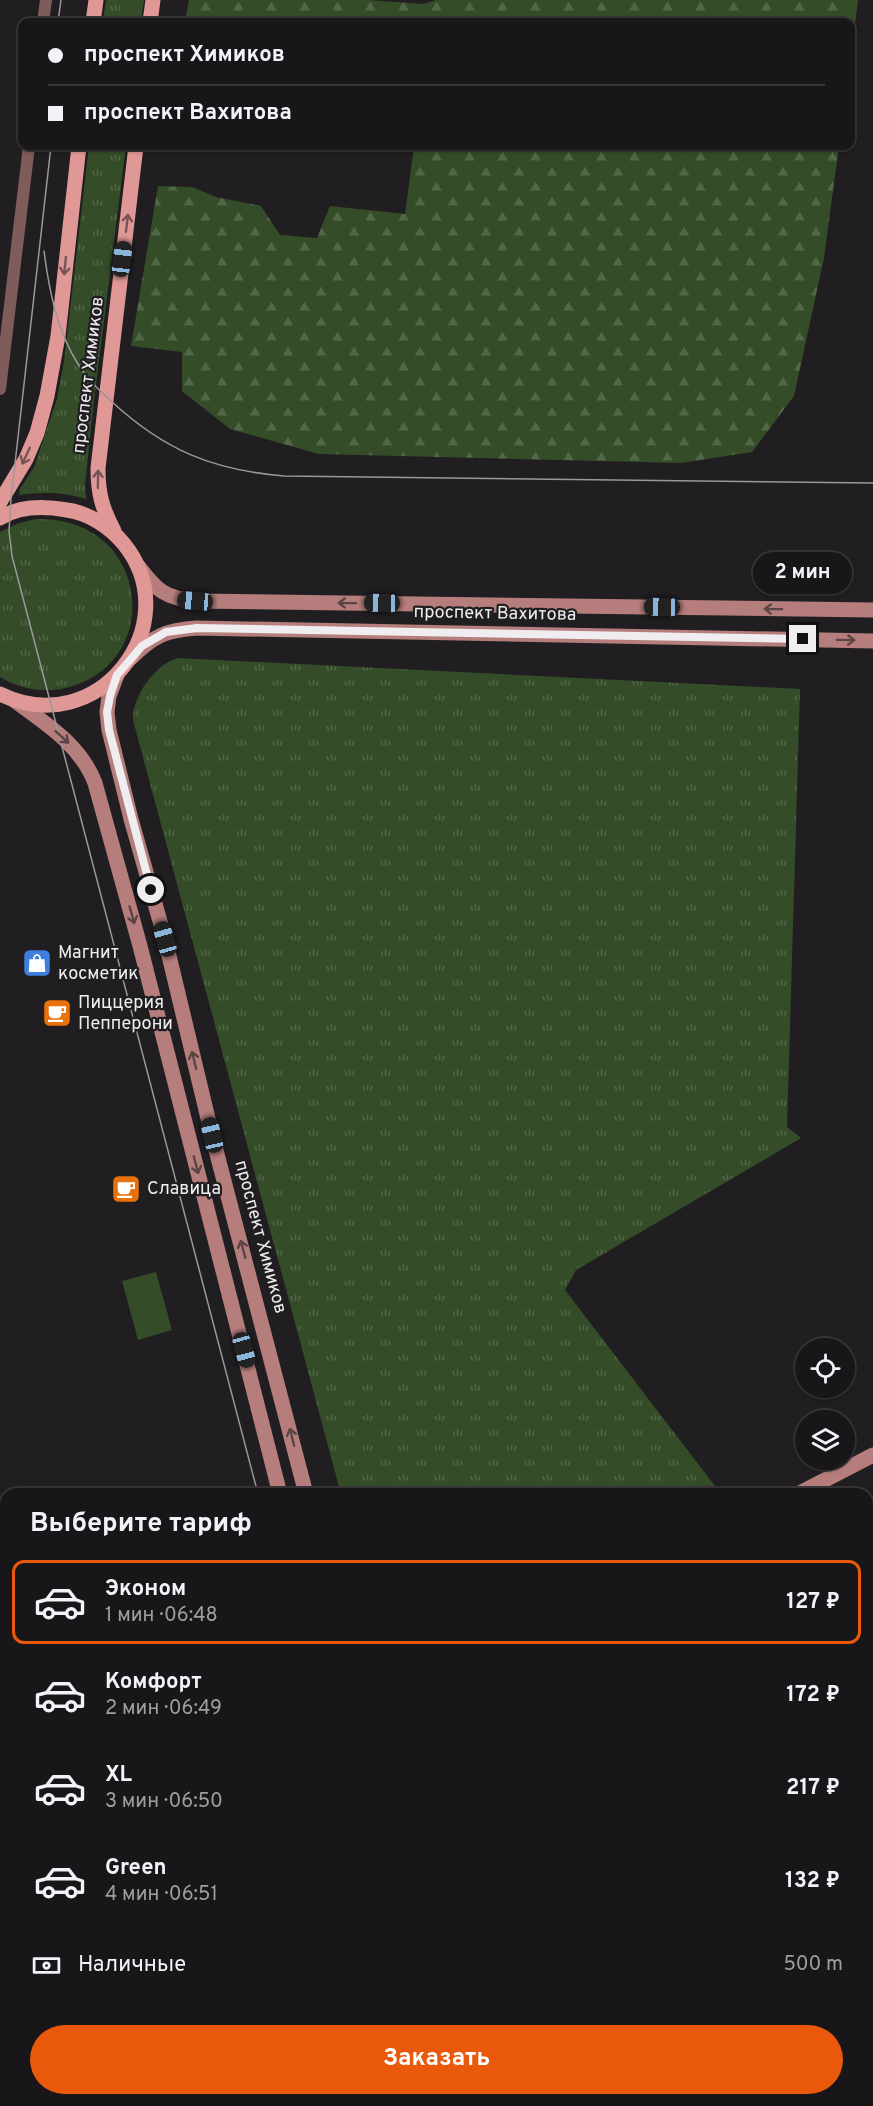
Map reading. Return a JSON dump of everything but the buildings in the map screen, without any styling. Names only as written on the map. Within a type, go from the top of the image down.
[{"type":"main road","points":[[94,18],[96,0]]},
{"type":"main road","points":[[151,18],[153,0]]},
{"type":"main road","name":"проспект Химиков","points":[[0,502],[26,459],[37,433],[47,396],[58,336],[79,150]]},
{"type":"main road","name":"проспект Химиков","points":[[116,534],[104,512],[98,490],[98,468],[136,150]]},
{"type":"main road","name":"проспект Вахитова","points":[[0,518],[25,509],[49,507],[74,511],[92,518],[116,534],[139,567],[160,591],[179,600],[873,610]]},
{"type":"main road","name":"проспект Вахитова","points":[[127,662],[140,636],[144,619],[146,602],[139,567]]},
{"type":"main road","name":"проспект Вахитова","points":[[0,694],[15,701],[45,706],[65,704],[96,692],[117,675],[127,662],[153,638],[166,632],[197,628],[873,641]]},
{"type":"main road","name":"проспект Химиков","points":[[117,675],[107,712],[109,730],[131,819],[168,950],[212,1135],[305,1488]]},
{"type":"main road","points":[[15,701],[75,749],[90,770],[95,783],[140,946],[279,1488]]},
{"type":"main road","points":[[250,1373],[274,1365]]},
{"type":"main road","points":[[810,1488],[873,1455]]},
{"type":"street","points":[[44,18],[46,0]]},
{"type":"street","points":[[0,389],[29,150]]},
{"type":"green space","points":[[106,0],[144,0],[142,18],[104,18]]},
{"type":"green space","points":[[189,0],[368,0],[423,4],[436,0],[858,0],[855,24],[855,18],[186,18]]},
{"type":"green space","points":[[89,150],[125,150],[94,400],[85,485],[86,499],[53,493],[19,495],[20,489],[34,467],[57,399],[64,362]]},
{"type":"green space","points":[[413,150],[838,150],[824,258],[794,396],[752,452],[681,463],[319,454],[230,429],[182,391],[182,352],[131,346],[158,186],[192,187],[216,197],[261,206],[280,235],[317,238],[330,206],[405,214]]},
{"type":"green space","points":[[36,519],[74,524],[103,541],[122,565],[132,593],[131,623],[120,651],[98,674],[66,688],[32,689],[0,677],[0,532],[19,523]]},
{"type":"green space","points":[[178,658],[800,689],[787,1127],[801,1138],[576,1270],[565,1290],[716,1488],[339,1488],[133,720],[136,701],[146,683],[169,661]]},
{"type":"green space","points":[[156,1272],[172,1330],[138,1340],[122,1281]]},
{"type":"tram line","points":[[59,18],[61,0]]},
{"type":"tram line","points":[[51,150],[11,499],[9,531],[12,556],[256,1488]]},
{"type":"tram line","points":[[44,251],[51,295],[59,324],[85,375],[111,401],[150,433],[190,455],[212,463],[234,469],[284,476],[873,483]]},
{"type":"place","name":"Магнит косметик","points":[[37,963]]},
{"type":"place","name":"Пиццерия Пепперони","points":[[57,1013]]},
{"type":"place","name":"Славица","points":[[126,1189]]},
{"type":"route","points":[[151,890],[131,819],[109,730],[107,712],[117,675],[142,646],[166,632],[197,628],[803,639]]}]
